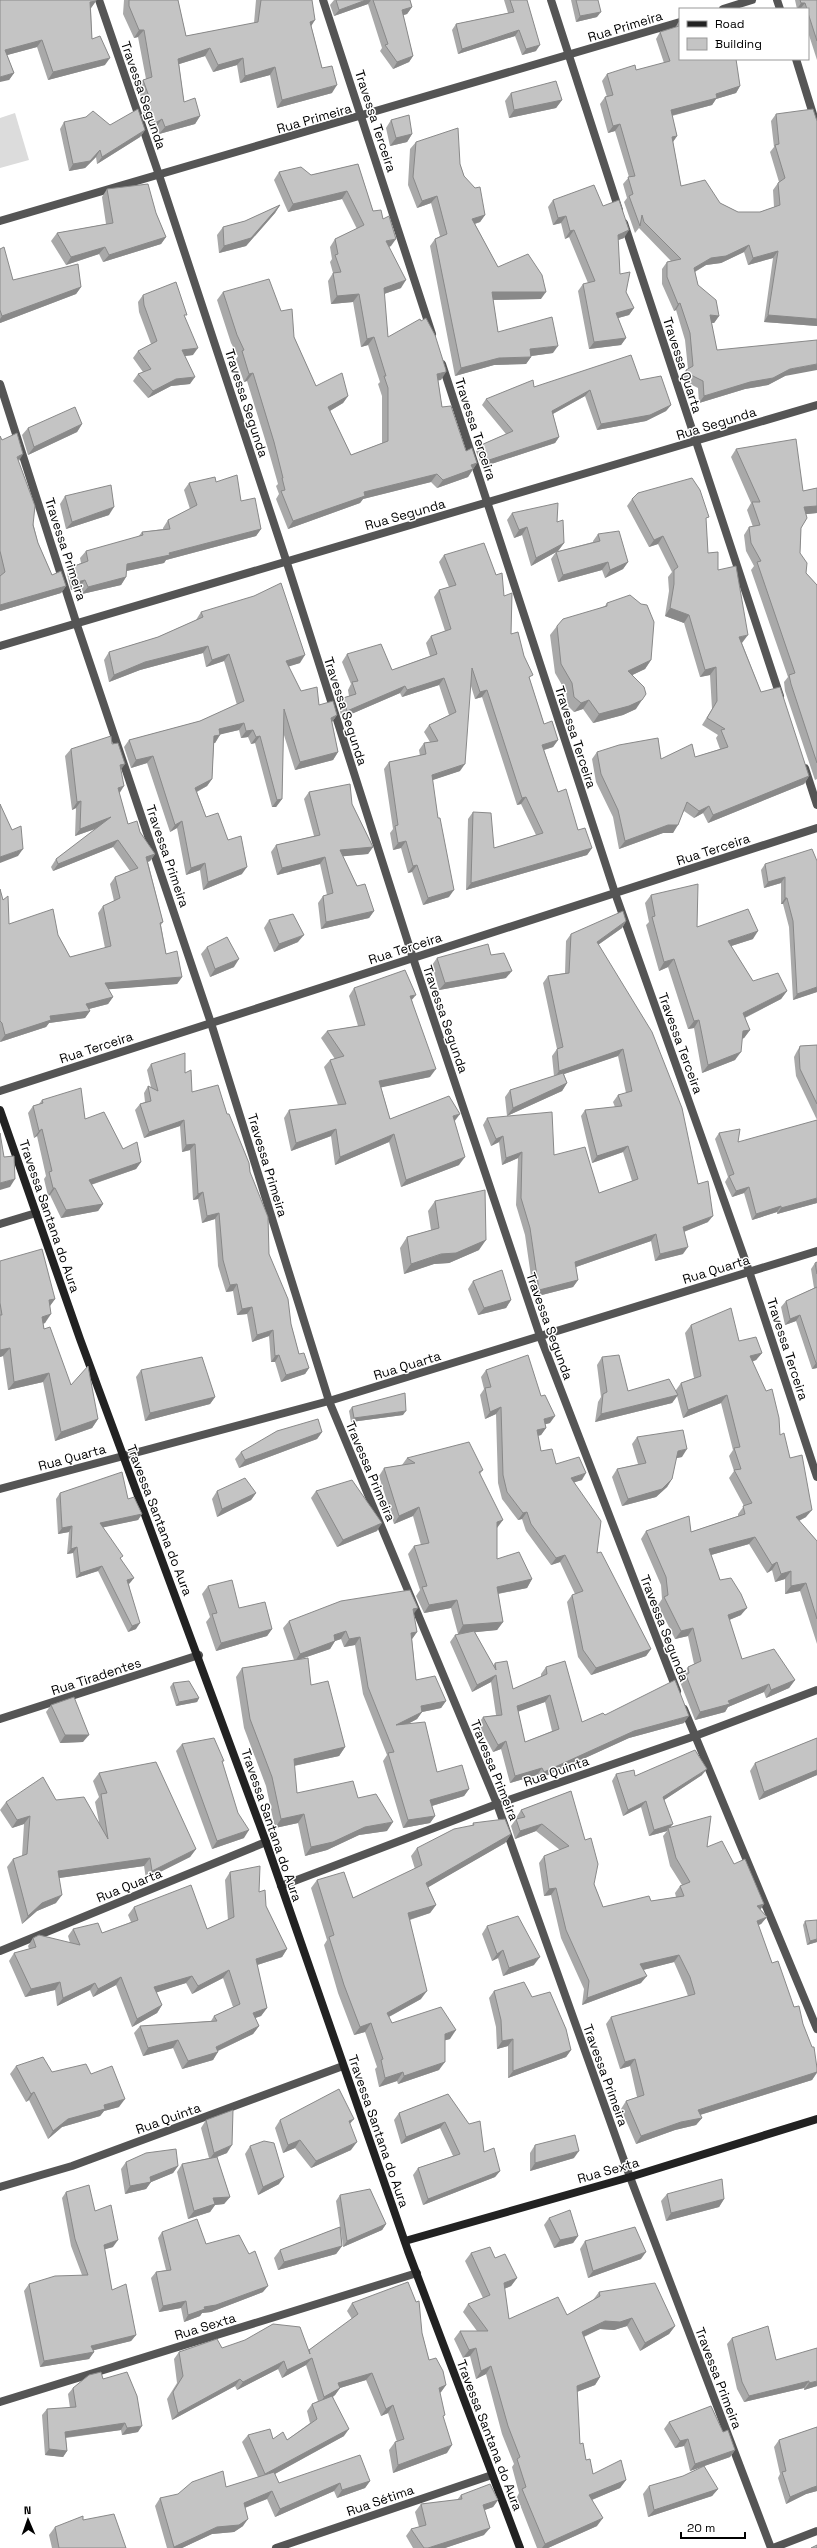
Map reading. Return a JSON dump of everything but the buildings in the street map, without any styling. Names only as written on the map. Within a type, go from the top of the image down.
[{"type":"street","name":"Travessa Segunda","points":[[99,0],[159,175],[286,560],[413,958],[540,1336],[694,1736],[817,2029]]},
{"type":"street","name":"Travessa Terceira","points":[[323,0],[615,893],[749,1271],[817,1477]]},
{"type":"street","name":"Travessa Quarta","points":[[551,0],[695,442],[784,707]]},
{"type":"street","points":[[725,8],[752,0]]},
{"type":"street","name":"Rua Primeira","points":[[0,221],[569,56],[679,22]]},
{"type":"street","points":[[796,60],[817,127]]},
{"type":"street","name":"Travessa Primeira","points":[[0,384],[77,624],[211,1023],[329,1401],[496,1804],[630,2177],[772,2548]]},
{"type":"street","name":"Rua Segunda","points":[[0,646],[286,560],[487,504],[817,405]]},
{"type":"street","points":[[802,760],[817,805]]},
{"type":"street","name":"Rua Terceira","points":[[0,1091],[817,828]]},
{"type":"street","name":"Travessa Santana do Aura","points":[[0,1110],[123,1455],[199,1656],[266,1842],[405,2241],[520,2548]]},
{"type":"street","points":[[0,1224],[36,1213]]},
{"type":"street","name":"Rua Quarta","points":[[0,1489],[329,1401],[817,1251]]},
{"type":"street","name":"Rua Tiradentes","points":[[0,1720],[199,1656]]},
{"type":"street","name":"Rua Quinta","points":[[281,1886],[496,1804],[694,1736],[817,1690]]},
{"type":"street","name":"Rua Quarta","points":[[0,1951],[266,1842]]},
{"type":"street","name":"Rua Quinta","points":[[0,2187],[72,2166],[343,2066]]},
{"type":"street","name":"Rua Sexta","points":[[405,2241],[630,2177],[817,2119]]},
{"type":"street","name":"Rua Sexta","points":[[0,2402],[417,2273]]},
{"type":"street","name":"Rua Sétima","points":[[276,2548],[492,2475]]},
{"type":"street","points":[[772,2548],[817,2531]]},
{"type":"shaded area","points":[[15,113],[29,160],[0,168],[0,118]]}]
